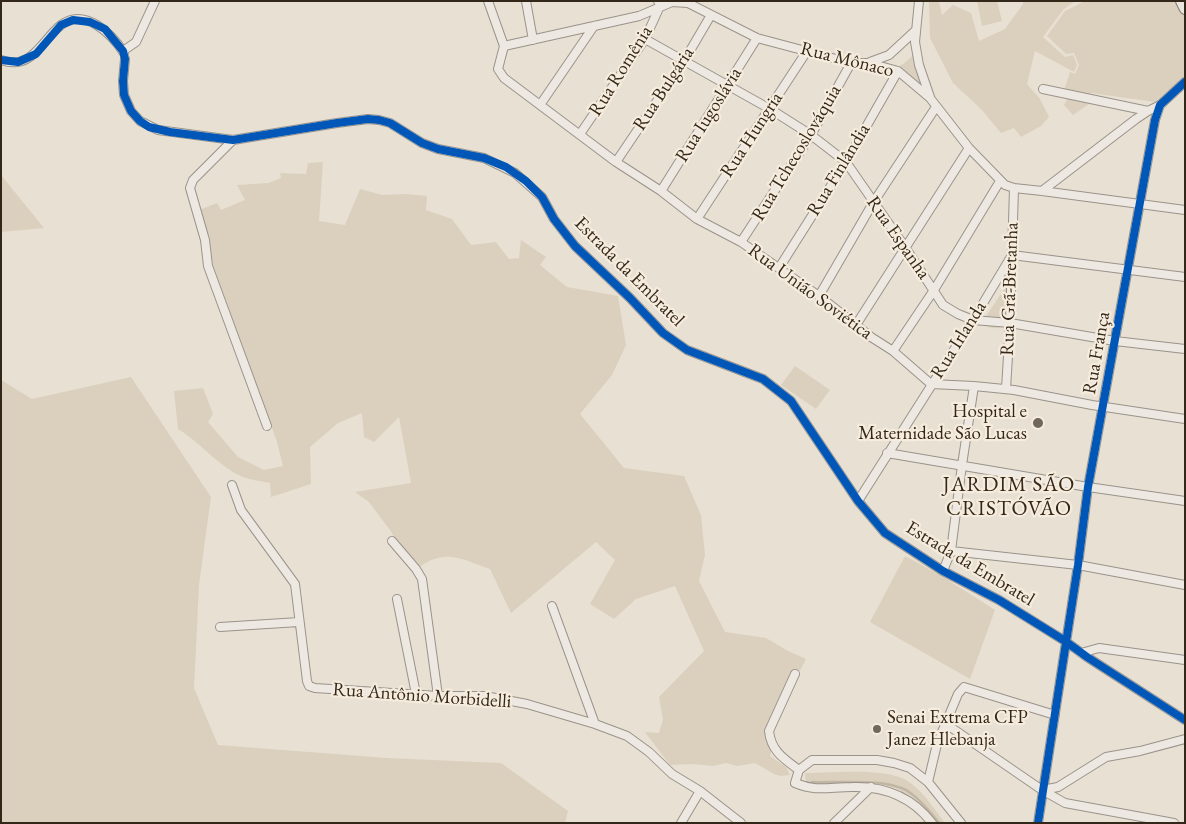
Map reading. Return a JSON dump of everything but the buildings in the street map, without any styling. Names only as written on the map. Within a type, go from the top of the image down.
[{"type":"main road","points":[[1181,1],[1185,9]]},
{"type":"street","points":[[1,60],[18,62],[36,54],[62,24],[73,20],[90,22],[105,29],[124,55],[136,42],[155,1]]},
{"type":"street","points":[[488,1],[504,46]]},
{"type":"street","points":[[526,1],[533,40]]},
{"type":"street","points":[[919,1],[915,42],[919,65],[930,98]]},
{"type":"street","name":"Rua Mônaco","points":[[504,46],[639,16],[659,4],[672,2],[688,3],[757,38],[851,63],[869,63],[898,71],[930,98],[968,148],[1000,181],[1014,188],[1185,210]]},
{"type":"street","name":"Rua Romênia","points":[[580,134],[644,38],[659,4]]},
{"type":"street","name":"Rua Bulgária","points":[[616,162],[684,62],[711,15]]},
{"type":"street","points":[[540,105],[594,26]]},
{"type":"street","points":[[869,63],[889,55],[915,31]]},
{"type":"street","name":"Rua Espanha","points":[[644,38],[770,109],[811,135],[846,162],[943,305],[958,314],[973,320],[1010,323],[1115,341],[1185,349]]},
{"type":"street","name":"Rua Iugoslávia","points":[[661,191],[757,38]]},
{"type":"street","name":"Rua União Soviética","points":[[504,46],[498,69],[504,78],[616,162],[661,191],[697,220],[741,242],[819,296],[871,337],[893,351],[920,376],[932,384]]},
{"type":"street","name":"Rua Hungria","points":[[697,220],[806,51]]},
{"type":"street","name":"Estrada da Embratel","points":[[124,55],[124,95],[131,112],[140,121],[158,130],[233,140],[368,119],[390,123],[422,143],[438,150],[484,158],[506,167],[526,181],[542,198],[554,219],[575,246],[630,298],[663,333],[687,350],[763,380],[791,401],[858,501],[885,533],[943,571],[999,600],[1065,641],[1185,720]]},
{"type":"street","name":"Rua Tchecoslováquia","points":[[741,242],[811,135],[851,63]]},
{"type":"street","name":"Rua Finlândia","points":[[779,268],[846,162],[898,71]]},
{"type":"street","points":[[1042,191],[1148,111],[1160,105],[1185,82]]},
{"type":"street","points":[[1043,89],[1148,111]]},
{"type":"street","name":"Rua França","points":[[1038,823],[1078,565],[1088,487],[1155,120],[1160,105]]},
{"type":"street","points":[[819,296],[873,203],[936,107]]},
{"type":"street","points":[[233,140],[193,180],[190,188],[204,240],[208,266],[268,426]]},
{"type":"street","points":[[856,324],[968,148]]},
{"type":"street","points":[[893,351],[934,290],[1000,181]]},
{"type":"street","name":"Rua Grã-Bretanha","points":[[1006,389],[1014,188]]},
{"type":"street","points":[[1012,256],[1185,277]]},
{"type":"street","name":"Rua Irlanda","points":[[858,501],[1012,256]]},
{"type":"street","points":[[932,384],[1006,389],[1185,419]]},
{"type":"street","points":[[943,571],[951,552],[974,386]]},
{"type":"street","points":[[887,453],[1088,487],[1185,501]]},
{"type":"street","points":[[220,626],[299,622],[295,584],[241,510],[232,485]]},
{"type":"street","points":[[392,540],[422,579],[438,696]]},
{"type":"street","points":[[951,552],[1078,565],[1185,585]]},
{"type":"street","points":[[396,599],[416,694]]},
{"type":"street","points":[[552,606],[595,724]]},
{"type":"street","name":"Rua Antônio Morbidelli","points":[[299,622],[309,686],[315,688],[438,696],[485,696],[527,704],[595,724],[627,736],[649,752],[672,774],[700,791],[741,823]]},
{"type":"street","points":[[1081,652],[1099,648],[1185,660]]},
{"type":"street","points":[[795,674],[769,731],[770,739],[777,754],[799,770]]},
{"type":"street","points":[[928,782],[937,744],[958,694],[964,687],[1055,715]]},
{"type":"street","points":[[946,724],[1042,790],[1065,803],[1171,822]]},
{"type":"street","points":[[1042,790],[1058,787],[1106,757],[1140,752],[1185,740]]},
{"type":"street","points":[[932,823],[924,812],[912,802],[891,792],[871,787],[807,788],[795,783],[799,770],[812,760],[877,760],[910,768],[928,782],[961,823]]},
{"type":"street","points":[[834,823],[871,787]]},
{"type":"street","points":[[681,823],[700,791]]},
{"type":"shaded area","points":[[929,1],[939,2],[942,15],[953,5],[971,13],[979,41],[1005,29],[1023,4],[1023,1],[1075,1],[1063,10],[1043,37],[1065,57],[1073,55],[1077,65],[1074,72],[1035,51],[1027,84],[1040,99],[1049,117],[1041,126],[1021,137],[1014,128],[1001,133],[981,109],[953,83],[930,38]]},
{"type":"shaded area","points":[[977,1],[997,1],[1002,21],[982,26]]},
{"type":"shaded area","points":[[1085,1],[1180,1],[1185,12],[1185,76],[1155,102],[1091,93],[1088,98],[1092,102],[1073,115],[1064,105],[1069,96],[1064,91],[1070,72],[1075,74],[1079,65],[1074,53],[1066,54],[1047,36],[1065,11]]},
{"type":"shaded area","points":[[915,53],[917,73],[923,90],[899,77],[885,73],[901,65]]},
{"type":"shaded area","points":[[323,162],[319,221],[345,225],[360,189],[382,195],[406,194],[427,196],[426,210],[452,219],[471,245],[496,242],[509,259],[519,258],[521,240],[546,257],[540,265],[567,287],[618,296],[626,345],[612,375],[580,414],[624,468],[684,476],[701,515],[705,555],[699,581],[725,632],[766,638],[806,659],[771,728],[773,745],[770,756],[786,767],[790,775],[781,776],[774,774],[755,763],[737,766],[726,763],[713,766],[692,764],[670,765],[645,732],[659,733],[663,720],[659,697],[704,651],[675,586],[636,599],[614,619],[590,604],[615,560],[596,542],[511,613],[490,569],[453,557],[437,558],[418,568],[369,502],[355,492],[411,483],[399,417],[374,442],[364,437],[362,413],[338,423],[310,447],[311,484],[271,497],[270,483],[246,478],[226,468],[178,429],[174,391],[203,388],[213,414],[208,422],[238,457],[264,470],[283,466],[277,442],[209,254],[210,237],[199,210],[217,203],[221,210],[245,200],[237,185],[268,183],[281,178],[280,173],[306,174],[308,163]]},
{"type":"shaded area","points":[[1,175],[44,228],[1,232]]},
{"type":"shaded area","points":[[1006,286],[1009,288],[1006,321],[1000,328],[987,327],[983,321]]},
{"type":"shaded area","points":[[795,366],[830,390],[816,409],[781,385]]},
{"type":"shaded area","points":[[131,377],[211,497],[199,585],[194,688],[218,745],[387,758],[501,763],[568,811],[565,823],[1,823],[1,380],[32,399]]},
{"type":"shaded area","points":[[905,556],[940,575],[995,610],[970,679],[870,622]]},
{"type":"shaded area","points":[[860,772],[900,777],[909,782],[929,801],[945,823],[936,823],[912,798],[889,786],[879,784],[807,785],[805,774]]},
{"type":"waterway","points":[[812,782],[876,783],[900,788],[909,792],[925,806],[939,823]]},
{"type":"cycle path","points":[[1,60],[18,62],[36,54],[61,25],[73,20],[90,22],[105,29],[123,51],[125,59],[124,95],[131,111],[149,127],[170,132],[233,140],[337,123],[368,119],[379,120],[390,123],[422,143],[438,149],[484,158],[506,167],[526,181],[542,197],[554,219],[575,246],[630,298],[663,333],[687,350],[763,379],[791,401],[858,501],[885,533],[943,571],[999,600],[1065,641],[1185,720]]},
{"type":"cycle path","points":[[1038,823],[1078,565],[1088,487],[1155,120],[1160,105],[1185,82]]},
{"type":"place","name":"Hospital e Maternidade São Lucas","points":[[1038,423]]},
{"type":"place","name":"Senai Extrema CFP Janez Hlebanja","points":[[877,729]]},
{"type":"district","name":"JARDIM SÃO CRISTÓVÃO","points":[[1009,497]]}]
